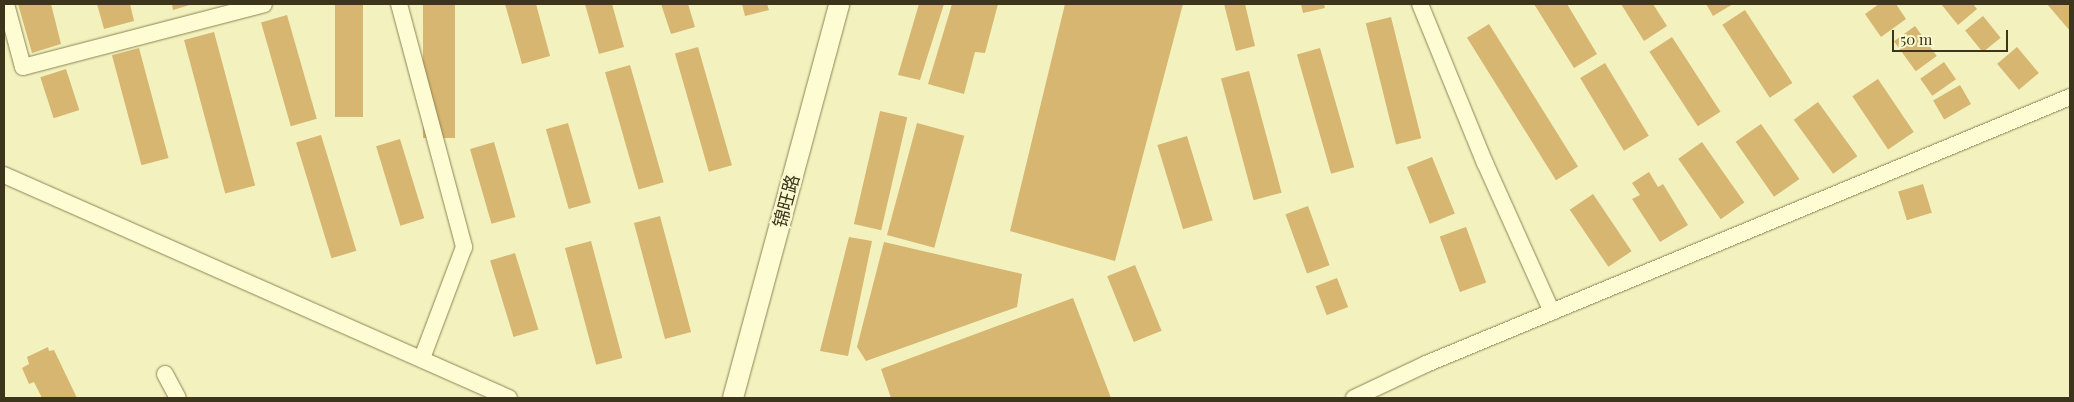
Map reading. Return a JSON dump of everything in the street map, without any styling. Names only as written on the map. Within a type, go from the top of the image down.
[{"type":"street","points":[[6,4],[23,67],[264,4]]},
{"type":"street","points":[[399,4],[464,247],[422,358]]},
{"type":"street","name":"锦旺路","points":[[732,398],[839,4]]},
{"type":"street","points":[[1420,4],[1484,163],[1552,312]]},
{"type":"street","points":[[1354,398],[1426,364],[2070,97]]},
{"type":"street","points":[[4,175],[509,398]]},
{"type":"street","points":[[165,374],[178,398]]},
{"type":"building","points":[[18,4],[51,4],[61,44],[32,53]]},
{"type":"building","points":[[97,4],[130,4],[134,21],[104,29]]},
{"type":"building","points":[[172,4],[193,4],[173,10]]},
{"type":"building","points":[[335,4],[363,4],[363,117],[335,117]]},
{"type":"building","points":[[423,4],[455,4],[455,138],[423,138]]},
{"type":"building","points":[[505,4],[536,4],[550,56],[522,64]]},
{"type":"building","points":[[585,4],[612,4],[624,47],[599,54]]},
{"type":"building","points":[[661,4],[688,4],[695,27],[671,34]]},
{"type":"building","points":[[742,4],[767,4],[769,10],[745,16]]},
{"type":"building","points":[[919,4],[944,4],[920,80],[898,75]]},
{"type":"building","points":[[952,4],[998,4],[985,53],[975,52],[964,94],[928,84]]},
{"type":"building","points":[[1065,4],[1183,4],[1115,261],[1010,231]]},
{"type":"building","points":[[1224,4],[1245,4],[1255,46],[1236,51]]},
{"type":"building","points":[[1301,4],[1324,4],[1325,8],[1303,13]]},
{"type":"building","points":[[1534,4],[1567,4],[1597,54],[1574,68]]},
{"type":"building","points":[[1621,4],[1653,4],[1667,26],[1644,41]]},
{"type":"building","points":[[1706,4],[1733,4],[1713,16]]},
{"type":"building","points":[[1879,4],[1896,4],[1906,19],[1881,37],[1865,14]]},
{"type":"building","points":[[1941,4],[1973,4],[1977,9],[1958,25]]},
{"type":"building","points":[[2047,4],[2070,4],[2070,31]]},
{"type":"building","points":[[1745,10],[1792,83],[1770,98],[1722,25]]},
{"type":"building","points":[[287,15],[317,119],[291,126],[261,22]]},
{"type":"building","points":[[1983,16],[2001,38],[1983,52],[1965,30]]},
{"type":"building","points":[[1391,17],[1421,138],[1396,145],[1366,23]]},
{"type":"building","points":[[1489,24],[1578,166],[1556,180],[1467,38]]},
{"type":"building","points":[[1915,26],[1937,56],[1916,71],[1894,41]]},
{"type":"building","points":[[214,32],[255,186],[225,194],[184,40]]},
{"type":"building","points":[[1672,37],[1720,112],[1698,126],[1649,52]]},
{"type":"building","points":[[698,47],[732,165],[709,172],[675,54]]},
{"type":"building","points":[[2017,47],[2039,73],[2019,90],[1997,64]]},
{"type":"building","points":[[139,48],[169,158],[141,165],[112,55]]},
{"type":"building","points":[[1320,48],[1354,167],[1331,174],[1297,55]]},
{"type":"building","points":[[1944,62],[1956,79],[1932,96],[1920,79]]},
{"type":"building","points":[[1605,63],[1649,136],[1624,151],[1580,78]]},
{"type":"building","points":[[630,65],[664,182],[639,189],[605,72]]},
{"type":"building","points":[[66,69],[79,110],[54,118],[40,77]]},
{"type":"building","points":[[1249,71],[1282,193],[1254,200],[1221,79]]},
{"type":"building","points":[[1878,79],[1914,132],[1888,149],[1852,96]]},
{"type":"building","points":[[1960,85],[1971,104],[1944,120],[1933,100]]},
{"type":"building","points":[[1818,102],[1857,156],[1833,174],[1794,120]]},
{"type":"building","points":[[880,111],[907,117],[881,230],[854,224]]},
{"type":"building","points":[[568,123],[591,203],[569,209],[546,129]]},
{"type":"building","points":[[917,123],[964,136],[934,248],[887,235]]},
{"type":"building","points":[[1761,124],[1799,179],[1774,197],[1736,142]]},
{"type":"building","points":[[321,135],[356,251],[332,258],[296,143]]},
{"type":"building","points":[[1187,136],[1213,220],[1183,229],[1157,145]]},
{"type":"building","points":[[400,139],[424,218],[400,226],[376,146]]},
{"type":"building","points":[[494,142],[515,217],[491,224],[470,149]]},
{"type":"building","points":[[1702,142],[1744,203],[1721,219],[1678,159]]},
{"type":"building","points":[[1432,157],[1455,214],[1430,224],[1407,167]]},
{"type":"building","points":[[1649,172],[1658,187],[1663,184],[1688,225],[1660,242],[1632,199],[1640,195],[1632,183]]},
{"type":"building","points":[[1923,184],[1932,213],[1907,220],[1898,192]]},
{"type":"building","points":[[1593,194],[1632,251],[1608,267],[1570,210]]},
{"type":"building","points":[[1308,206],[1330,265],[1307,273],[1285,214]]},
{"type":"building","points":[[660,216],[691,332],[665,339],[634,223]]},
{"type":"building","points":[[1466,227],[1486,282],[1460,292],[1440,237]]},
{"type":"building","points":[[849,237],[872,241],[848,356],[820,351]]},
{"type":"building","points":[[591,241],[622,358],[596,365],[565,248]]},
{"type":"building","points":[[884,242],[1022,274],[1017,307],[866,361],[857,347]]},
{"type":"building","points":[[515,253],[538,330],[514,337],[490,261]]},
{"type":"building","points":[[1135,265],[1162,331],[1134,342],[1107,276]]},
{"type":"building","points":[[1337,278],[1348,307],[1327,315],[1316,286]]},
{"type":"building","points":[[1073,298],[1111,398],[891,398],[881,369]]},
{"type":"building","points":[[48,347],[49,351],[54,350],[77,398],[42,398],[34,382],[29,384],[22,368],[29,364],[27,357]]}]
